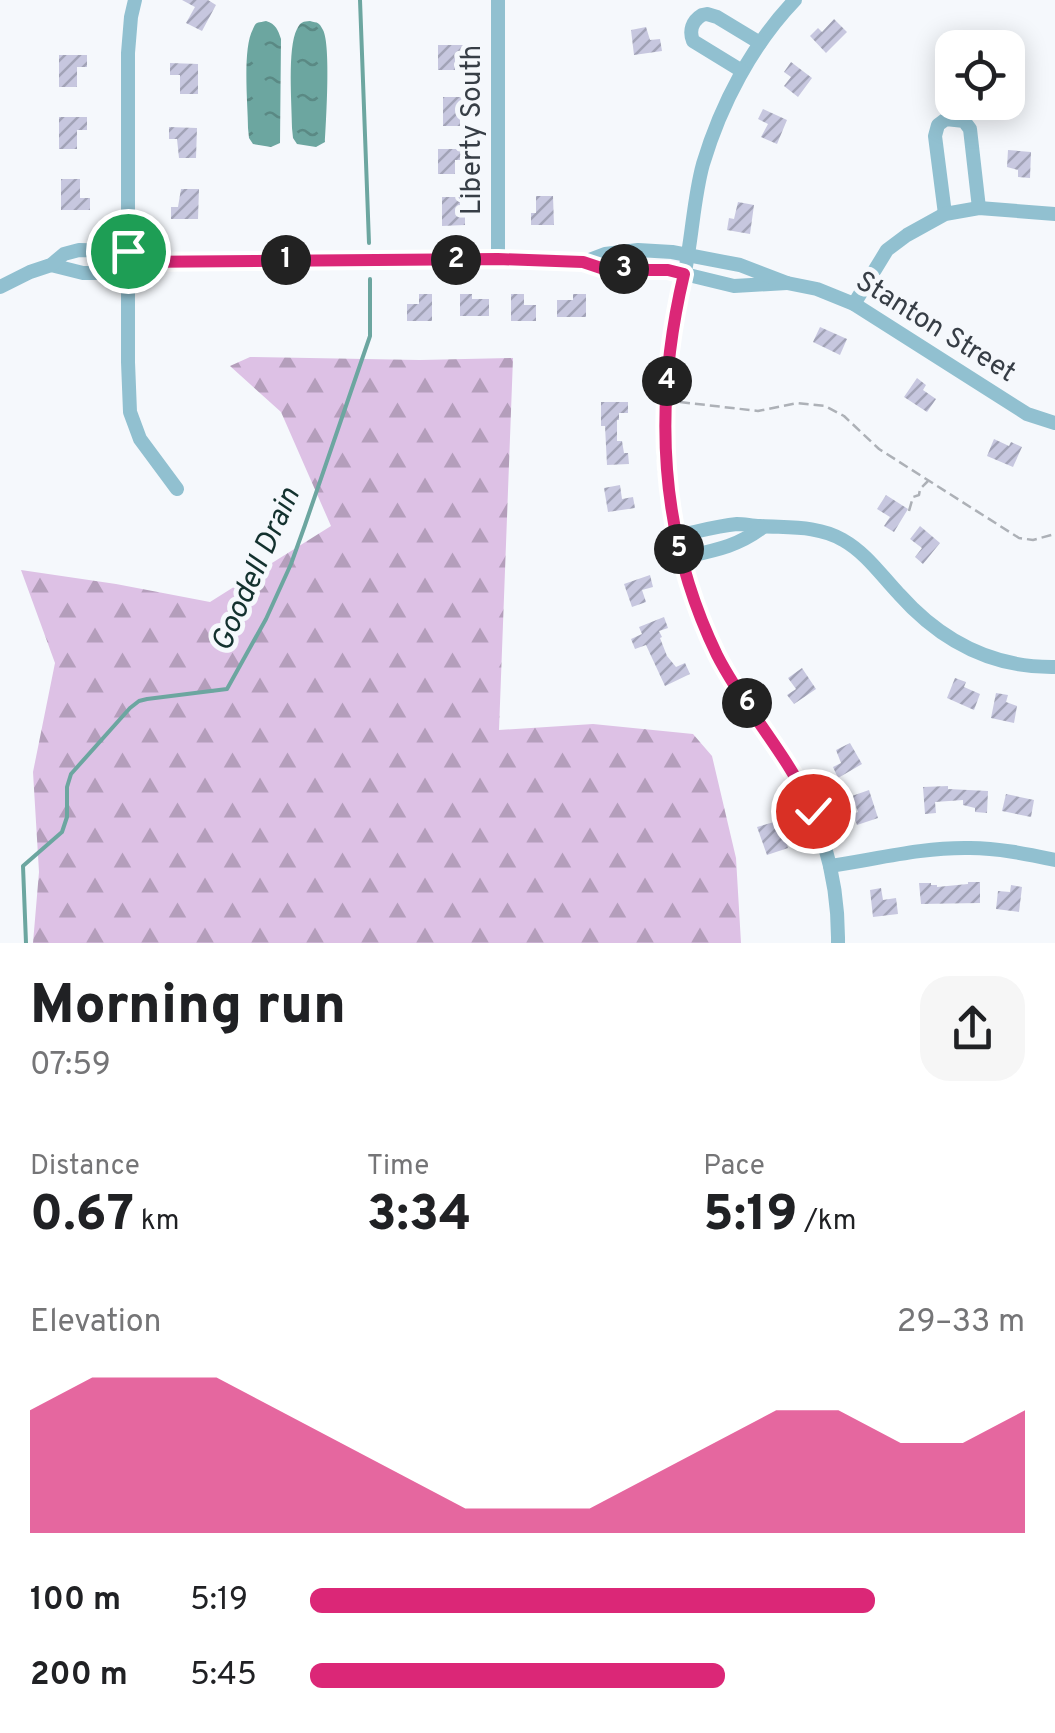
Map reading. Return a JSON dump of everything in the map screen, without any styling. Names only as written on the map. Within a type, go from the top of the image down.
[{"type":"street","points":[[135,0],[128,52],[130,412],[140,440],[176,489]]},
{"type":"street","name":"Liberty South","points":[[498,0],[498,259]]},
{"type":"street","points":[[796,0],[742,71],[703,165],[664,406],[664,451],[680,558],[718,656],[804,789],[820,830],[839,916],[838,943]]},
{"type":"street","points":[[742,71],[693,42],[694,22],[702,15],[713,15],[760,43]]},
{"type":"street","points":[[945,214],[936,136],[938,125],[946,118],[964,120],[970,129],[980,208]]},
{"type":"street","points":[[854,304],[887,250],[945,214],[980,208],[1055,214]]},
{"type":"street","points":[[0,287],[79,250],[128,262]]},
{"type":"street","name":"Stanton Street","points":[[583,262],[638,250],[688,255],[740,265],[787,283],[817,289],[854,304],[1026,414],[1055,423]]},
{"type":"street","points":[[51,265],[83,273],[128,262],[583,262]]},
{"type":"street","name":"Stanton Street","points":[[583,262],[607,270],[668,270],[734,286],[787,283]]},
{"type":"street","points":[[676,536],[741,524],[805,528],[841,538],[874,565],[935,628],[978,654],[1008,662],[1055,666]]},
{"type":"street","points":[[680,558],[730,547],[763,527]]},
{"type":"street","points":[[830,866],[943,848],[1002,850],[1055,860]]},
{"type":"path","points":[[680,402],[758,411],[797,403],[826,406],[844,416],[879,449],[1020,538],[1032,540],[1055,534]]},
{"type":"path","points":[[909,512],[914,497],[929,480]]},
{"type":"green space","points":[[250,357],[513,358],[499,730],[593,724],[693,734],[712,756],[736,858],[741,943],[33,943],[39,872],[33,772],[55,663],[21,570],[210,602],[331,526],[281,412],[230,366]]},
{"type":"water","points":[[266,21],[276,28],[281,39],[280,143],[271,147],[253,144],[248,128],[246,77],[250,38],[255,25]]},
{"type":"water","points":[[310,21],[322,27],[327,51],[325,142],[316,147],[297,144],[292,128],[294,38],[300,25]]},
{"type":"building","points":[[182,0],[208,0],[216,5],[202,31],[186,23],[195,7]]},
{"type":"building","points":[[834,19],[847,32],[826,53],[810,36],[818,28],[822,32]]},
{"type":"building","points":[[646,27],[650,40],[660,39],[662,51],[634,55],[631,30]]},
{"type":"building","points":[[438,45],[465,45],[465,57],[455,57],[455,70],[438,70]]},
{"type":"building","points":[[59,55],[87,55],[87,67],[77,67],[77,87],[59,87]]},
{"type":"building","points":[[791,62],[812,78],[798,97],[784,86],[791,77],[784,72]]},
{"type":"building","points":[[170,63],[198,64],[198,94],[180,94],[180,75],[170,75]]},
{"type":"building","points":[[443,97],[465,97],[460,126],[443,126]]},
{"type":"building","points":[[763,109],[787,120],[777,144],[761,137],[768,124],[758,119]]},
{"type":"building","points":[[59,117],[87,117],[87,130],[77,130],[77,149],[59,149]]},
{"type":"building","points":[[169,127],[197,128],[196,158],[179,158],[177,139],[169,139]]},
{"type":"building","points":[[438,149],[465,149],[465,160],[455,160],[455,174],[438,174]]},
{"type":"building","points":[[1008,150],[1031,152],[1030,178],[1018,177],[1018,170],[1007,167]]},
{"type":"building","points":[[61,179],[80,179],[80,198],[90,198],[90,210],[61,210]]},
{"type":"building","points":[[181,189],[199,189],[198,219],[171,219],[171,207],[178,207]]},
{"type":"building","points":[[536,196],[553,196],[554,225],[531,225]]},
{"type":"building","points":[[442,197],[460,197],[465,225],[442,226]]},
{"type":"building","points":[[738,202],[754,205],[750,234],[727,230]]},
{"type":"building","points":[[419,294],[432,294],[432,321],[407,321],[407,304],[419,304]]},
{"type":"building","points":[[460,294],[489,299],[489,316],[460,316]]},
{"type":"building","points":[[511,294],[524,294],[524,305],[536,305],[536,321],[511,321]]},
{"type":"building","points":[[573,294],[586,294],[586,317],[557,317],[557,300],[573,300]]},
{"type":"building","points":[[820,327],[847,339],[840,355],[813,342]]},
{"type":"building","points":[[917,378],[926,385],[923,390],[936,399],[927,412],[904,397]]},
{"type":"building","points":[[601,402],[628,402],[628,413],[619,413],[617,420],[617,441],[622,441],[629,464],[607,465]]},
{"type":"building","points":[[994,439],[1022,447],[1013,467],[987,456]]},
{"type":"building","points":[[620,485],[622,499],[633,497],[635,508],[608,512],[604,488]]},
{"type":"building","points":[[886,495],[908,509],[894,532],[884,526],[890,517],[877,509]]},
{"type":"building","points":[[920,526],[940,543],[923,564],[915,557],[922,548],[910,539]]},
{"type":"building","points":[[650,575],[653,587],[642,590],[646,602],[632,607],[624,584]]},
{"type":"building","points":[[664,617],[668,628],[659,631],[667,656],[676,667],[685,663],[690,674],[665,686],[646,645],[635,649],[631,639],[642,634],[639,627]]},
{"type":"building","points":[[802,668],[816,689],[794,704],[787,695],[796,689],[788,678]]},
{"type":"building","points":[[955,678],[980,694],[974,710],[947,698]]},
{"type":"building","points":[[996,693],[1008,695],[1006,702],[1017,706],[1014,723],[991,718]]},
{"type":"building","points":[[850,743],[862,764],[838,778],[833,767],[841,763],[836,750]]},
{"type":"building","points":[[923,787],[988,791],[987,813],[975,812],[975,808],[963,805],[963,800],[935,802],[936,813],[925,814]]},
{"type":"building","points":[[869,790],[878,818],[857,825],[853,814],[858,812],[852,796]]},
{"type":"building","points":[[1006,794],[1034,800],[1031,817],[1002,811]]},
{"type":"building","points":[[774,822],[788,848],[767,855],[757,827]]},
{"type":"building","points":[[980,882],[980,903],[921,904],[919,883],[937,887]]},
{"type":"building","points":[[1011,885],[1022,887],[1019,912],[996,909],[998,891],[1010,892]]},
{"type":"building","points":[[881,888],[883,900],[896,898],[898,914],[873,917],[870,890]]},
{"type":"waterway","name":"Goodell Drain","points":[[360,0],[369,243]]},
{"type":"waterway","name":"Goodell Drain","points":[[26,943],[23,866],[62,832],[71,774],[139,701],[227,689],[266,619],[291,564],[370,336],[370,279]]},
{"type":"route","points":[[128,251],[128,262],[498,259],[583,262],[607,270],[668,270],[684,274],[664,406],[669,500],[680,558],[718,656],[790,766],[813,811]]}]
